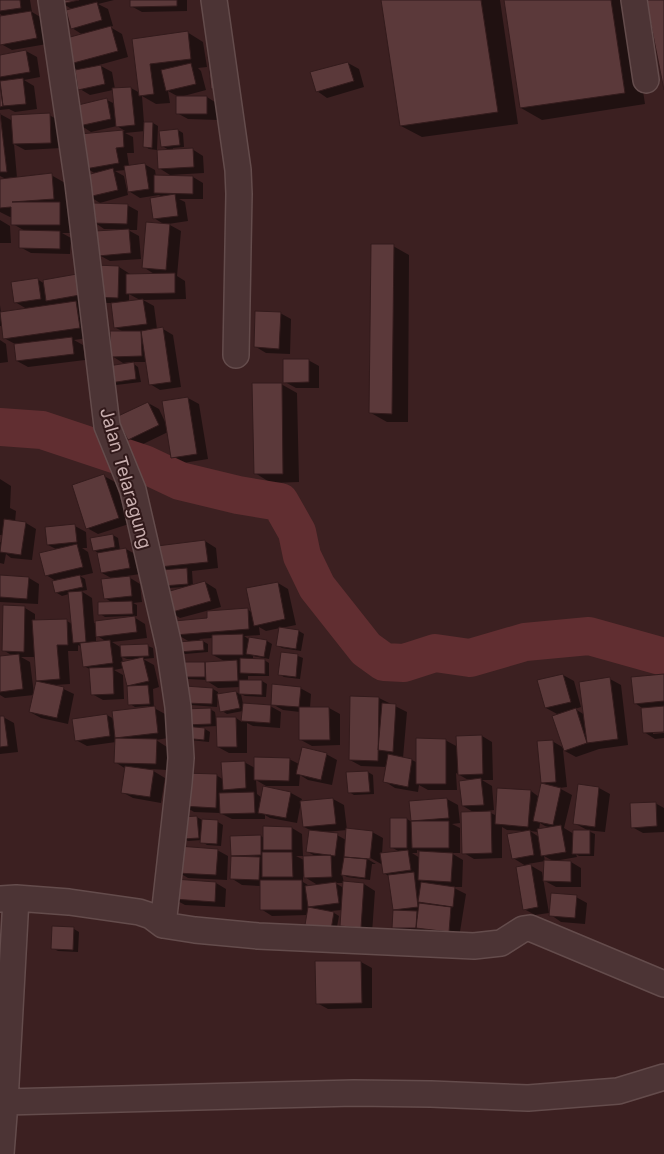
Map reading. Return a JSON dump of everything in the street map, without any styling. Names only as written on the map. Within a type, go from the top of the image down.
[{"type":"street","name":"Jalan Telaragung","points":[[51,0],[78,184],[107,426],[133,490],[169,646],[178,707],[179,783],[163,925]]},
{"type":"street","points":[[214,0],[238,182],[236,355]]},
{"type":"street","points":[[634,0],[646,80]]},
{"type":"street","points":[[0,1154],[8,899],[69,902],[139,912],[151,916],[163,925],[258,936],[474,946],[501,943],[524,929],[530,928],[664,984]]},
{"type":"street","points":[[2,1102],[354,1093],[528,1098],[618,1091],[664,1077]]},
{"type":"building","points":[[0,0],[20,0],[21,8],[0,11]]},
{"type":"building","points":[[60,0],[79,0],[61,4]]},
{"type":"building","points":[[130,0],[177,0],[177,6],[130,7]]},
{"type":"building","points":[[381,0],[481,0],[498,112],[400,126]]},
{"type":"building","points":[[504,0],[611,0],[625,93],[520,108]]},
{"type":"building","points":[[646,0],[664,0],[664,90]]},
{"type":"building","points":[[97,2],[102,20],[71,29],[66,10]]},
{"type":"building","points":[[31,11],[37,38],[0,45],[0,16]]},
{"type":"building","points":[[111,26],[118,51],[66,65],[59,40]]},
{"type":"building","points":[[188,31],[191,59],[150,64],[154,94],[139,96],[132,39]]},
{"type":"building","points":[[218,46],[222,88],[211,89],[207,47]]},
{"type":"building","points":[[26,50],[30,72],[0,77],[0,55]]},
{"type":"building","points":[[348,62],[354,81],[316,92],[310,72]]},
{"type":"building","points":[[191,63],[196,84],[166,91],[161,70]]},
{"type":"building","points":[[101,65],[105,84],[78,90],[75,70]]},
{"type":"building","points":[[23,78],[26,104],[3,106],[0,81]]},
{"type":"building","points":[[0,85],[3,106],[0,107]]},
{"type":"building","points":[[131,87],[135,125],[116,127],[112,88]]},
{"type":"building","points":[[176,96],[207,96],[207,114],[176,114]]},
{"type":"building","points":[[107,98],[111,119],[79,126],[74,106]]},
{"type":"building","points":[[0,113],[7,172],[0,172]]},
{"type":"building","points":[[50,113],[51,143],[13,144],[11,115]]},
{"type":"building","points":[[144,122],[153,122],[152,148],[143,147]]},
{"type":"building","points":[[178,129],[180,145],[161,147],[159,131]]},
{"type":"building","points":[[123,130],[124,147],[116,148],[119,163],[85,169],[80,134]]},
{"type":"building","points":[[193,148],[194,167],[158,169],[157,150]]},
{"type":"building","points":[[145,163],[149,189],[128,192],[124,166]]},
{"type":"building","points":[[113,168],[118,190],[88,197],[83,176]]},
{"type":"building","points":[[52,173],[54,199],[12,202],[60,202],[60,225],[11,225],[11,207],[0,208],[0,179]]},
{"type":"building","points":[[154,175],[193,176],[193,194],[154,193]]},
{"type":"building","points":[[175,194],[178,216],[153,219],[150,198]]},
{"type":"building","points":[[93,203],[128,204],[127,224],[92,223]]},
{"type":"building","points":[[146,222],[170,224],[166,270],[142,268]]},
{"type":"building","points":[[129,229],[131,253],[98,256],[95,231]]},
{"type":"building","points":[[19,230],[60,231],[60,249],[19,248]]},
{"type":"building","points":[[371,244],[394,244],[392,414],[369,413]]},
{"type":"building","points":[[95,265],[119,266],[118,298],[94,297]]},
{"type":"building","points":[[175,273],[175,293],[126,294],[126,274]]},
{"type":"building","points":[[77,274],[80,295],[46,301],[43,280]]},
{"type":"building","points":[[38,278],[41,299],[14,303],[11,282]]},
{"type":"building","points":[[143,299],[147,324],[114,328],[111,303]]},
{"type":"building","points":[[76,301],[80,328],[3,339],[0,312]]},
{"type":"building","points":[[255,311],[281,312],[279,349],[254,347]]},
{"type":"building","points":[[163,327],[171,382],[149,385],[141,331]]},
{"type":"building","points":[[110,331],[141,331],[142,356],[111,357]]},
{"type":"building","points":[[72,337],[74,354],[16,361],[14,344]]},
{"type":"building","points":[[283,359],[309,359],[309,382],[283,383]]},
{"type":"building","points":[[134,362],[136,379],[110,383],[108,366]]},
{"type":"building","points":[[252,383],[282,383],[283,474],[254,474]]},
{"type":"building","points":[[188,397],[197,454],[171,458],[162,401]]},
{"type":"building","points":[[148,402],[159,425],[128,440],[116,417]]},
{"type":"building","points":[[104,474],[119,518],[86,529],[72,485]]},
{"type":"building","points":[[4,519],[26,522],[21,555],[0,552]]},
{"type":"building","points":[[75,524],[77,542],[47,545],[45,527]]},
{"type":"building","points":[[113,534],[115,547],[93,551],[90,538]]},
{"type":"building","points":[[205,540],[208,562],[159,567],[157,546]]},
{"type":"building","points":[[77,544],[83,567],[45,576],[39,553]]},
{"type":"building","points":[[126,548],[130,568],[101,573],[97,553]]},
{"type":"building","points":[[187,568],[188,584],[163,586],[161,570]]},
{"type":"building","points":[[0,575],[29,577],[27,599],[0,597]]},
{"type":"building","points":[[80,575],[83,587],[55,593],[52,581]]},
{"type":"building","points":[[130,576],[132,596],[104,599],[101,579]]},
{"type":"building","points":[[205,581],[211,601],[169,613],[163,593]]},
{"type":"building","points":[[278,582],[285,619],[254,626],[246,588]]},
{"type":"building","points":[[82,591],[86,642],[73,643],[68,592]]},
{"type":"building","points":[[132,601],[133,614],[98,615],[98,602]]},
{"type":"building","points":[[3,605],[25,606],[24,652],[2,651]]},
{"type":"building","points":[[248,608],[249,629],[175,635],[174,621],[207,618],[207,611]]},
{"type":"building","points":[[135,616],[137,632],[96,637],[95,621]]},
{"type":"building","points":[[67,619],[68,645],[57,645],[60,679],[36,681],[32,620]]},
{"type":"building","points":[[279,627],[299,630],[296,649],[276,646]]},
{"type":"building","points":[[243,634],[243,655],[212,655],[212,635]]},
{"type":"building","points":[[249,637],[267,640],[264,657],[246,654]]},
{"type":"building","points":[[110,640],[113,663],[83,667],[80,643]]},
{"type":"building","points":[[203,640],[204,650],[179,652],[178,642]]},
{"type":"building","points":[[148,644],[149,656],[121,657],[120,645]]},
{"type":"building","points":[[281,652],[298,654],[296,677],[278,675]]},
{"type":"building","points":[[19,654],[23,689],[0,692],[0,656]]},
{"type":"building","points":[[143,657],[149,681],[127,686],[121,662]]},
{"type":"building","points":[[240,658],[265,659],[265,674],[240,673]]},
{"type":"building","points":[[237,660],[238,681],[206,682],[205,662]]},
{"type":"building","points":[[181,662],[205,662],[205,677],[181,677]]},
{"type":"building","points":[[113,667],[114,694],[91,695],[89,668]]},
{"type":"building","points":[[563,674],[571,702],[545,708],[537,680]]},
{"type":"building","points":[[664,674],[664,701],[634,704],[631,677]]},
{"type":"building","points":[[610,677],[618,739],[587,743],[579,682]]},
{"type":"building","points":[[239,680],[262,680],[262,695],[239,694]]},
{"type":"building","points":[[36,681],[64,687],[57,718],[29,712]]},
{"type":"building","points":[[272,684],[301,687],[299,707],[271,705]]},
{"type":"building","points":[[148,685],[150,704],[128,705],[127,686]]},
{"type":"building","points":[[185,686],[213,688],[212,704],[185,703]]},
{"type":"building","points":[[236,691],[240,708],[220,712],[217,694]]},
{"type":"building","points":[[350,696],[379,697],[378,761],[349,760]]},
{"type":"building","points":[[243,703],[271,705],[270,723],[241,721]]},
{"type":"building","points":[[382,703],[396,704],[393,752],[378,750]]},
{"type":"building","points":[[155,706],[158,733],[115,738],[112,711]]},
{"type":"building","points":[[664,706],[664,732],[643,733],[641,708]]},
{"type":"building","points":[[299,707],[329,707],[330,740],[299,740]]},
{"type":"building","points":[[211,708],[211,724],[184,725],[183,709]]},
{"type":"building","points":[[576,708],[587,743],[564,751],[552,716]]},
{"type":"building","points":[[107,714],[110,736],[75,741],[72,719]]},
{"type":"building","points":[[0,716],[4,716],[8,746],[0,747]]},
{"type":"building","points":[[216,717],[236,717],[237,747],[217,747]]},
{"type":"building","points":[[184,726],[205,728],[204,740],[183,738]]},
{"type":"building","points":[[482,735],[483,774],[458,775],[456,736]]},
{"type":"building","points":[[115,738],[157,739],[156,764],[114,763]]},
{"type":"building","points":[[416,738],[446,739],[446,784],[416,784]]},
{"type":"building","points":[[553,740],[556,782],[541,783],[537,741]]},
{"type":"building","points":[[302,747],[327,753],[321,780],[296,774]]},
{"type":"building","points":[[388,754],[412,759],[408,787],[383,782]]},
{"type":"building","points":[[254,757],[290,758],[289,781],[254,780]]},
{"type":"building","points":[[245,761],[246,788],[223,790],[221,762]]},
{"type":"building","points":[[125,766],[154,770],[150,797],[121,793]]},
{"type":"building","points":[[368,771],[370,792],[348,793],[346,772]]},
{"type":"building","points":[[183,773],[217,774],[216,808],[182,806]]},
{"type":"building","points":[[481,778],[484,805],[462,806],[459,781]]},
{"type":"building","points":[[541,783],[561,788],[553,825],[533,821]]},
{"type":"building","points":[[578,784],[599,787],[595,827],[573,824]]},
{"type":"building","points":[[263,786],[291,792],[286,818],[258,813]]},
{"type":"building","points":[[497,788],[531,790],[528,827],[495,824]]},
{"type":"building","points":[[254,792],[255,813],[220,814],[219,793]]},
{"type":"building","points":[[333,798],[336,824],[303,827],[300,801]]},
{"type":"building","points":[[447,798],[449,818],[411,821],[409,801]]},
{"type":"building","points":[[656,802],[657,826],[631,828],[630,803]]},
{"type":"building","points":[[491,811],[492,853],[462,854],[461,812]]},
{"type":"building","points":[[197,816],[199,838],[182,839],[181,817]]},
{"type":"building","points":[[390,818],[407,818],[407,848],[390,848]]},
{"type":"building","points":[[202,819],[218,820],[217,844],[200,843]]},
{"type":"building","points":[[411,821],[449,821],[449,848],[412,848]]},
{"type":"building","points":[[561,825],[566,852],[541,856],[537,829]]},
{"type":"building","points":[[263,826],[292,827],[292,850],[263,850]]},
{"type":"building","points":[[346,828],[373,831],[370,859],[344,857]]},
{"type":"building","points":[[309,830],[338,833],[335,856],[306,852]]},
{"type":"building","points":[[530,830],[534,855],[512,859],[507,834]]},
{"type":"building","points":[[573,830],[590,830],[590,854],[572,854]]},
{"type":"building","points":[[261,835],[261,855],[231,856],[230,836]]},
{"type":"building","points":[[178,846],[218,849],[216,875],[176,873]]},
{"type":"building","points":[[408,850],[411,870],[383,874],[380,853]]},
{"type":"building","points":[[419,851],[453,853],[451,882],[418,880]]},
{"type":"building","points":[[262,852],[292,852],[293,877],[262,877]]},
{"type":"building","points":[[331,855],[332,877],[304,878],[303,856]]},
{"type":"building","points":[[231,856],[260,857],[259,880],[230,879]]},
{"type":"building","points":[[344,857],[367,859],[365,878],[341,875]]},
{"type":"building","points":[[544,860],[571,861],[571,882],[543,881]]},
{"type":"building","points":[[531,864],[538,907],[523,910],[516,867]]},
{"type":"building","points":[[414,872],[418,907],[393,910],[388,875]]},
{"type":"building","points":[[174,879],[216,882],[215,902],[173,899]]},
{"type":"building","points":[[260,880],[302,880],[302,910],[260,910]]},
{"type":"building","points":[[343,881],[364,883],[361,928],[340,926]]},
{"type":"building","points":[[336,882],[339,903],[308,907],[305,886]]},
{"type":"building","points":[[421,882],[455,887],[453,907],[418,902]]},
{"type":"building","points":[[551,893],[577,895],[575,918],[549,916]]},
{"type":"building","points":[[419,903],[451,907],[449,932],[416,928]]},
{"type":"building","points":[[308,907],[334,912],[331,930],[305,925]]},
{"type":"building","points":[[393,910],[417,911],[416,928],[392,928]]},
{"type":"building","points":[[52,926],[74,927],[73,950],[51,949]]},
{"type":"building","points":[[315,961],[361,961],[362,1003],[316,1004]]},
{"type":"waterway","points":[[0,427],[42,430],[144,464],[180,481],[238,495],[280,502],[297,532],[302,556],[317,587],[366,649],[384,662],[404,663],[435,653],[470,658],[525,642],[589,636],[664,657]]}]
